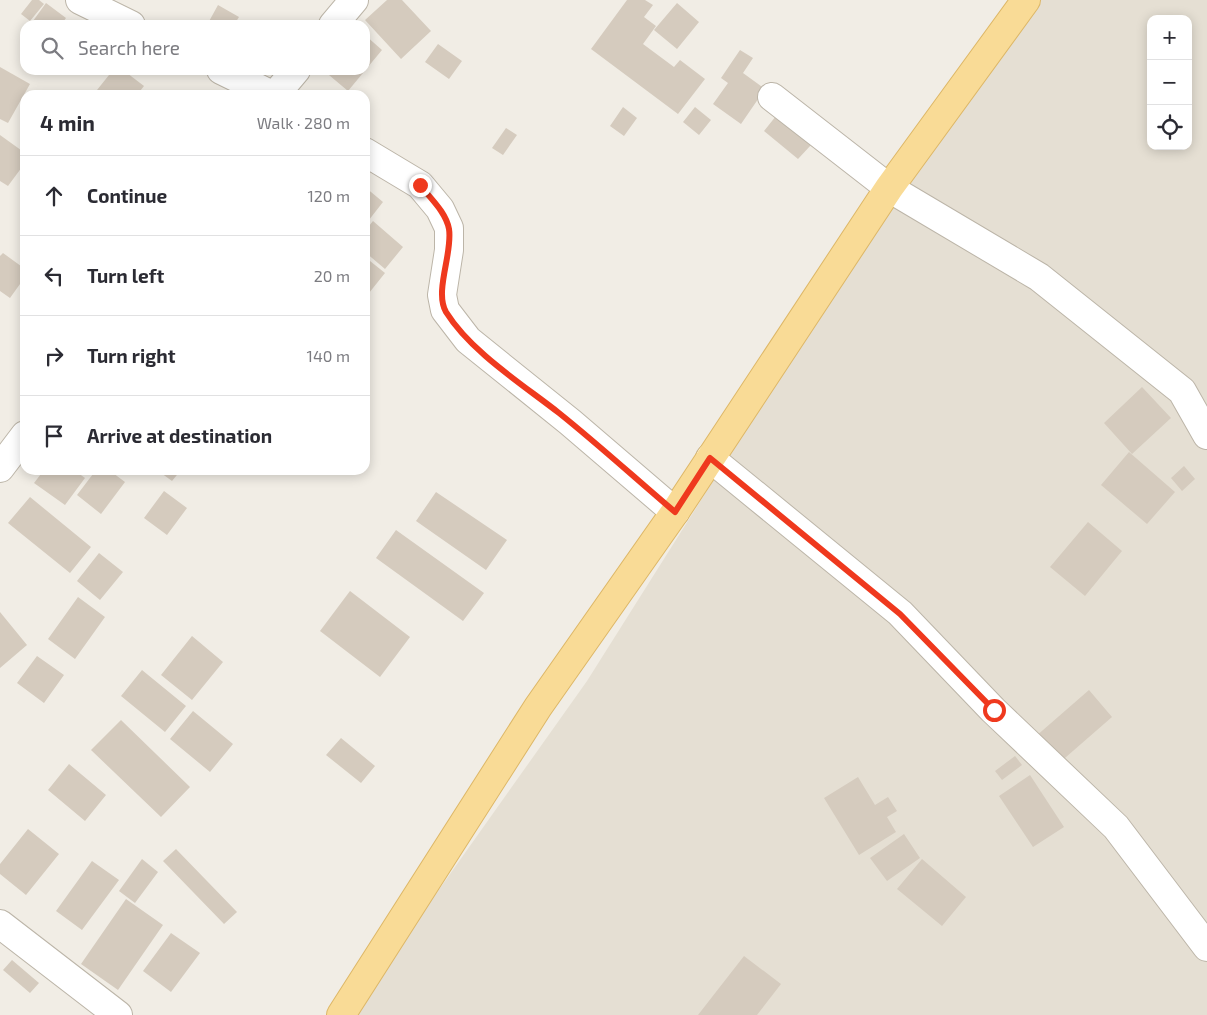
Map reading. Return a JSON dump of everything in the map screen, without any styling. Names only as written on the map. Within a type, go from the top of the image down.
[{"type":"main road","points":[[340,1015],[538,707],[675,512],[888,188],[1026,0]]},
{"type":"street","points":[[80,0],[121,20]]},
{"type":"street","points":[[338,20],[354,0]]},
{"type":"street","points":[[232,75],[263,90]]},
{"type":"street","points":[[278,90],[292,75]]},
{"type":"street","points":[[772,97],[888,188],[1039,277],[1182,391],[1207,435]]},
{"type":"street","points":[[370,155],[420,185],[440,209],[449,228],[449,250],[442,295],[445,310],[468,340],[570,422],[675,512]]},
{"type":"street","points":[[0,468],[20,442]]},
{"type":"street","points":[[710,458],[900,614],[994,710],[1116,827],[1207,947]]},
{"type":"street","points":[[0,924],[118,1015]]},
{"type":"shaded area","points":[[1033,0],[1207,0],[1207,1015],[350,1015],[587,681],[720,470],[811,318]]},
{"type":"building","points":[[32,0],[39,0],[44,4],[31,20],[21,14]]},
{"type":"building","points":[[387,0],[402,0],[431,31],[401,59],[370,25],[370,20],[365,20]]},
{"type":"building","points":[[627,0],[645,0],[653,5],[644,17],[656,26],[643,44],[674,67],[680,60],[705,79],[678,114],[591,49]]},
{"type":"building","points":[[46,3],[66,18],[65,20],[34,20]]},
{"type":"building","points":[[677,3],[699,22],[677,49],[654,30]]},
{"type":"building","points":[[218,5],[239,17],[237,20],[210,20]]},
{"type":"building","points":[[370,39],[382,50],[370,64]]},
{"type":"building","points":[[438,44],[462,61],[449,79],[425,62]]},
{"type":"building","points":[[740,50],[753,58],[743,73],[765,89],[741,124],[713,104],[728,83],[721,78]]},
{"type":"building","points":[[0,67],[30,84],[27,90],[20,90],[20,102],[8,123],[0,119]]},
{"type":"building","points":[[109,75],[130,75],[144,86],[141,90],[97,90]]},
{"type":"building","points":[[329,75],[361,75],[347,90]]},
{"type":"building","points":[[623,107],[637,118],[624,136],[610,126]]},
{"type":"building","points":[[695,107],[711,120],[699,135],[683,122]]},
{"type":"building","points":[[776,116],[811,145],[798,159],[764,131]]},
{"type":"building","points":[[506,128],[517,135],[503,155],[492,148]]},
{"type":"building","points":[[0,135],[20,149],[20,170],[8,186],[0,181]]},
{"type":"building","points":[[370,191],[383,202],[370,219]]},
{"type":"building","points":[[373,221],[403,247],[385,269],[370,256],[370,225]]},
{"type":"building","points":[[3,253],[20,265],[20,284],[10,298],[0,291],[0,256]]},
{"type":"building","points":[[370,261],[385,273],[370,292]]},
{"type":"building","points":[[1142,387],[1171,418],[1132,454],[1104,423]]},
{"type":"building","points":[[1129,452],[1175,492],[1147,524],[1101,485]]},
{"type":"building","points":[[1184,466],[1195,479],[1182,491],[1171,478]]},
{"type":"building","points":[[40,475],[81,475],[85,478],[65,505],[34,483]]},
{"type":"building","points":[[92,475],[116,475],[125,482],[101,514],[77,495]]},
{"type":"building","points":[[164,475],[177,475],[172,481]]},
{"type":"building","points":[[164,491],[187,508],[167,535],[144,518]]},
{"type":"building","points":[[436,492],[507,540],[486,570],[416,521]]},
{"type":"building","points":[[30,497],[91,547],[70,573],[8,523]]},
{"type":"building","points":[[1088,522],[1122,551],[1085,596],[1050,567]]},
{"type":"building","points":[[396,530],[484,593],[463,621],[376,558]]},
{"type":"building","points":[[99,553],[123,572],[100,600],[77,581]]},
{"type":"building","points":[[350,591],[410,637],[380,677],[320,631]]},
{"type":"building","points":[[78,597],[105,617],[75,659],[48,639]]},
{"type":"building","points":[[0,612],[27,645],[0,668]]},
{"type":"building","points":[[192,636],[223,662],[192,700],[161,675]]},
{"type":"building","points":[[37,656],[64,675],[44,703],[17,683]]},
{"type":"building","points":[[142,670],[186,706],[165,732],[121,696]]},
{"type":"building","points":[[1089,690],[1112,717],[1058,764],[1035,737]]},
{"type":"building","points":[[193,711],[233,744],[210,772],[170,739]]},
{"type":"building","points":[[121,720],[190,787],[161,817],[91,750]]},
{"type":"building","points":[[341,738],[375,766],[361,783],[326,755]]},
{"type":"building","points":[[1015,756],[1022,765],[1002,780],[995,771]]},
{"type":"building","points":[[69,764],[106,795],[85,821],[48,790]]},
{"type":"building","points":[[1030,775],[1064,827],[1033,847],[999,796]]},
{"type":"building","points":[[858,777],[875,805],[888,797],[897,811],[887,817],[896,832],[859,855],[824,798]]},
{"type":"building","points":[[28,829],[59,854],[26,895],[0,874],[0,864]]},
{"type":"building","points":[[904,834],[920,858],[887,881],[870,858]]},
{"type":"building","points":[[176,849],[237,912],[224,924],[163,861]]},
{"type":"building","points":[[142,859],[158,872],[135,903],[119,891]]},
{"type":"building","points":[[922,859],[966,897],[942,926],[897,889]]},
{"type":"building","points":[[92,861],[119,880],[82,930],[56,911]]},
{"type":"building","points":[[126,899],[163,925],[118,990],[81,964]]},
{"type":"building","points":[[171,933],[200,953],[171,992],[143,971]]},
{"type":"building","points":[[744,956],[781,984],[757,1015],[698,1015]]},
{"type":"building","points":[[12,960],[39,983],[30,993],[3,970]]},
{"type":"route","points":[[420,185],[440,209],[449,228],[449,250],[442,295],[445,310],[468,340],[570,422],[675,512],[710,458],[900,614],[994,710]]}]
